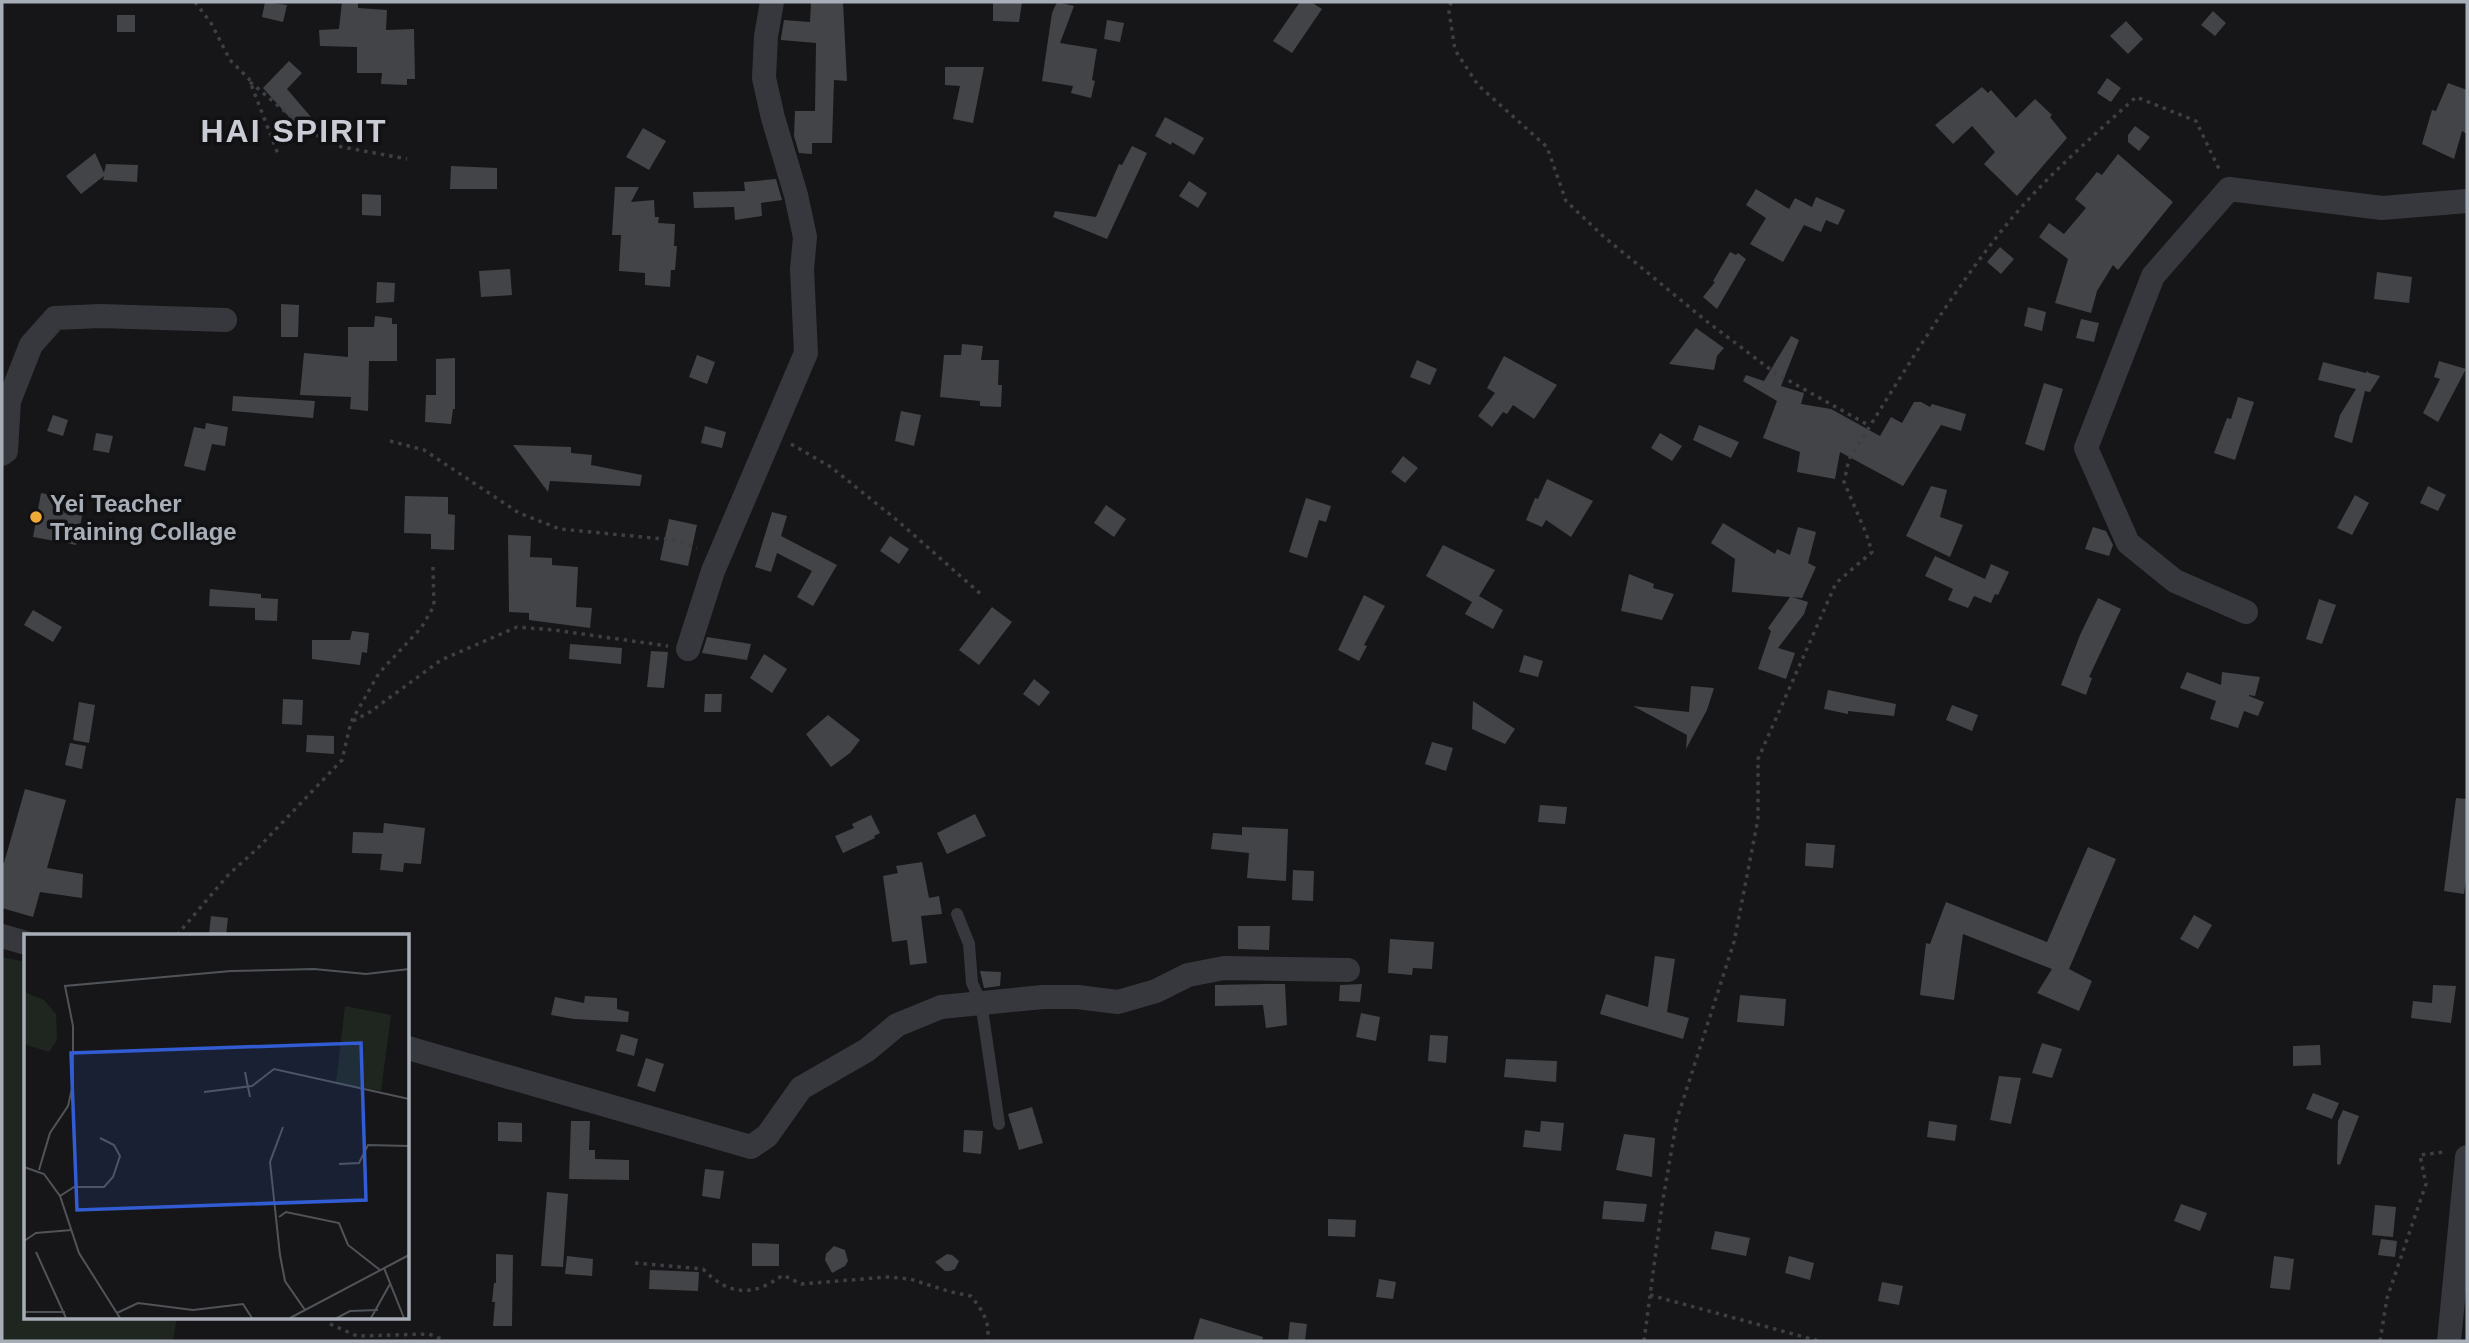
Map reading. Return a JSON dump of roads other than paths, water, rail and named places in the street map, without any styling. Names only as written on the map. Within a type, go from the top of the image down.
[{"type":"street","points":[[688,649],[719,555],[806,353],[802,269],[805,237],[764,78],[766,36],[772,2]]},
{"type":"street","points":[[2246,612],[2175,581],[2128,543],[2086,448],[2153,276],[2228,189],[2382,208],[2467,201]]},
{"type":"street","points":[[2,454],[6,451],[9,401],[31,345],[55,318],[100,316],[225,320]]},
{"type":"street","points":[[2,936],[24,942]]},
{"type":"street","points":[[410,1049],[751,1147],[767,1136],[800,1088],[867,1050],[897,1025],[941,1007],[1077,997],[1118,1002],[1156,991],[1188,975],[1224,968],[1349,970]]},
{"type":"street","points":[[2449,1341],[2461,1154]]},
{"type":"lane","points":[[957,914],[969,944],[972,983],[981,1002],[999,1124]]},
{"type":"place","name":"Yei Teacher Training Collage","points":[[36,517]]},
{"type":"district","name":"HAI SPIRIT","points":[[294,131]]}]
